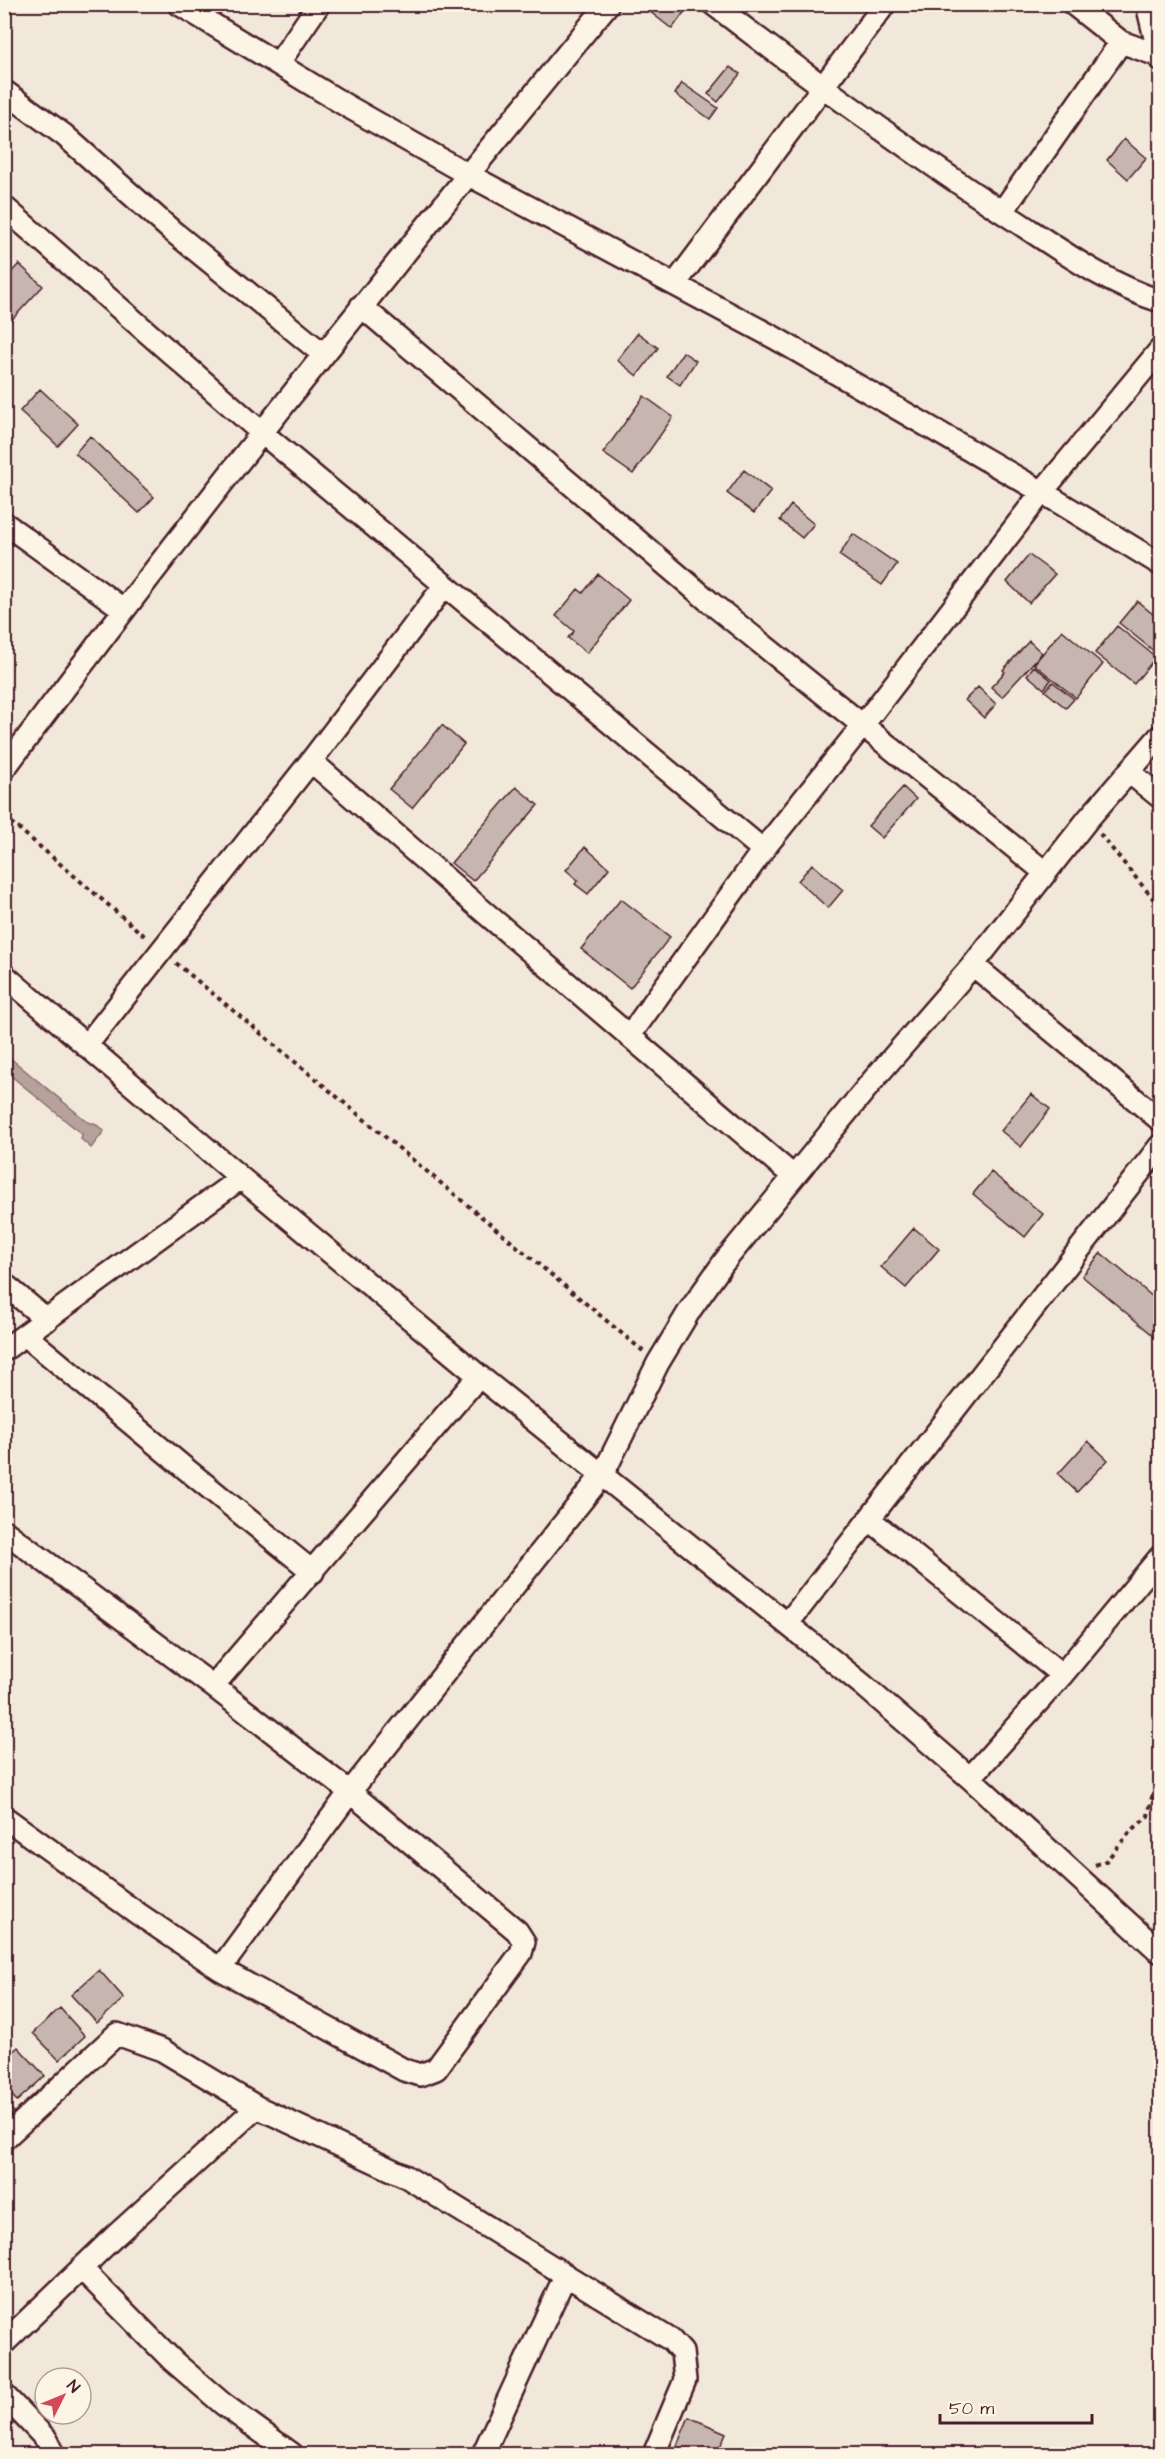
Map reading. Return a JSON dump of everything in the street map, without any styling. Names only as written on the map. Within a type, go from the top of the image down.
[{"type":"street","points":[[179,4],[467,174],[775,338],[1042,492],[1161,564]]},
{"type":"street","points":[[278,64],[319,4]]},
{"type":"street","points":[[4,768],[123,609],[261,432],[467,174],[608,4]]},
{"type":"street","points":[[713,4],[822,88],[939,172],[1085,267],[1130,291],[1161,301]]},
{"type":"street","points":[[675,284],[885,4]]},
{"type":"street","points":[[1073,4],[1121,42],[1160,57]]},
{"type":"street","points":[[1147,4],[1160,57]]},
{"type":"street","points":[[1002,212],[1121,42]]},
{"type":"street","points":[[4,91],[64,135],[171,230],[323,354]]},
{"type":"street","points":[[4,207],[261,432],[763,850]]},
{"type":"street","points":[[361,306],[711,603],[1046,873]]},
{"type":"street","points":[[630,1035],[763,850],[863,725],[1042,492],[1161,350]]},
{"type":"street","points":[[4,523],[123,609]]},
{"type":"street","points":[[87,1046],[311,761],[445,585]]},
{"type":"street","points":[[220,1969],[350,1792],[603,1474],[658,1363],[723,1262],[874,1078],[973,965],[1088,819],[1161,736]]},
{"type":"street","points":[[311,761],[793,1176]]},
{"type":"street","points":[[1129,772],[1161,797]]},
{"type":"street","points":[[973,965],[1161,1120]]},
{"type":"street","points":[[4,975],[241,1178],[479,1376],[788,1623],[970,1778],[1161,1952]]},
{"type":"street","points":[[788,1623],[1161,1146]]},
{"type":"street","points":[[4,1350],[241,1178]]},
{"type":"street","points":[[4,1284],[47,1320]]},
{"type":"street","points":[[25,1335],[313,1572]]},
{"type":"street","points":[[213,1686],[479,1376]]},
{"type":"street","points":[[869,1519],[1062,1675]]},
{"type":"street","points":[[4,1532],[213,1686],[350,1792],[517,1931],[524,1942],[521,1953],[436,2069],[420,2075],[404,2070],[220,1969],[4,1817]]},
{"type":"street","points":[[970,1778],[1062,1675],[1161,1557]]},
{"type":"street","points":[[4,2139],[117,2034],[162,2050],[258,2107],[405,2176],[671,2340],[682,2352],[685,2380],[654,2454]]},
{"type":"street","points":[[4,2343],[81,2268],[258,2107]]},
{"type":"street","points":[[81,2268],[173,2361],[223,2404],[292,2454]]},
{"type":"street","points":[[483,2454],[565,2276]]},
{"type":"street","points":[[4,2394],[47,2440],[54,2454]]},
{"type":"path","points":[[4,816],[162,951],[658,1363]]},
{"type":"path","points":[[1088,819],[1161,907]]},
{"type":"path","points":[[1075,1873],[1106,1861],[1130,1832],[1148,1816],[1152,1797],[1161,1788]]},
{"type":"shaded area","points":[[4,1053],[89,1123],[94,1123],[104,1131],[91,1148],[81,1139],[82,1134],[5,1071]]},
{"type":"building","points":[[640,4],[690,4],[672,29]]},
{"type":"building","points":[[730,67],[740,74],[718,102],[708,94]]},
{"type":"building","points":[[682,83],[718,108],[710,119],[675,94]]},
{"type":"building","points":[[1124,139],[1146,158],[1128,179],[1107,160]]},
{"type":"building","points":[[19,264],[43,286],[6,326],[4,280]]},
{"type":"building","points":[[638,333],[658,348],[637,376],[617,360]]},
{"type":"building","points":[[683,352],[696,361],[680,385],[667,376]]},
{"type":"building","points":[[40,389],[78,424],[58,446],[20,411]]},
{"type":"building","points":[[644,396],[673,417],[633,474],[603,453]]},
{"type":"building","points":[[90,436],[154,497],[139,513],[75,453]]},
{"type":"building","points":[[744,470],[771,491],[754,513],[727,493]]},
{"type":"building","points":[[791,505],[814,524],[802,538],[780,520]]},
{"type":"building","points":[[853,534],[897,564],[882,585],[839,555]]},
{"type":"building","points":[[1029,555],[1055,574],[1029,603],[1007,582]]},
{"type":"building","points":[[598,574],[629,600],[587,653],[568,638],[574,631],[556,616],[578,589],[583,593]]},
{"type":"building","points":[[1137,601],[1160,620],[1154,629],[1160,635],[1160,656],[1119,623]]},
{"type":"building","points":[[1117,626],[1156,657],[1134,684],[1095,653]]},
{"type":"building","points":[[1062,630],[1103,664],[1076,698],[1034,664]]},
{"type":"building","points":[[1029,641],[1042,653],[1002,697],[991,687]]},
{"type":"building","points":[[1034,666],[1051,680],[1044,689],[1027,675]]},
{"type":"building","points":[[1053,682],[1074,699],[1066,708],[1045,691]]},
{"type":"building","points":[[978,687],[996,704],[984,718],[965,700]]},
{"type":"building","points":[[442,725],[464,744],[412,808],[389,789]]},
{"type":"building","points":[[516,787],[538,805],[473,881],[451,863]]},
{"type":"building","points":[[903,787],[916,799],[882,838],[868,826]]},
{"type":"building","points":[[585,847],[609,868],[588,894],[575,884],[578,880],[566,870]]},
{"type":"building","points":[[812,864],[843,890],[828,908],[798,881]]},
{"type":"building","points":[[621,899],[670,937],[630,988],[581,949]]},
{"type":"building","points":[[1031,1094],[1050,1109],[1021,1147],[1001,1131]]},
{"type":"building","points":[[991,1172],[1043,1214],[1025,1237],[973,1194]]},
{"type":"building","points":[[914,1228],[939,1249],[906,1288],[881,1267]]},
{"type":"building","points":[[1101,1253],[1160,1303],[1160,1329],[1154,1336],[1082,1276]]},
{"type":"building","points":[[1088,1441],[1108,1460],[1077,1492],[1058,1474]]},
{"type":"building","points":[[99,1970],[124,1998],[97,2023],[71,1995]]},
{"type":"building","points":[[60,2008],[85,2036],[59,2060],[33,2033]]},
{"type":"building","points":[[18,2047],[45,2076],[17,2101],[4,2087],[4,2059]]},
{"type":"building","points":[[4,2102],[15,2113],[9,2120],[4,2117]]},
{"type":"building","points":[[689,2417],[726,2433],[717,2454],[686,2454],[675,2450]]}]
